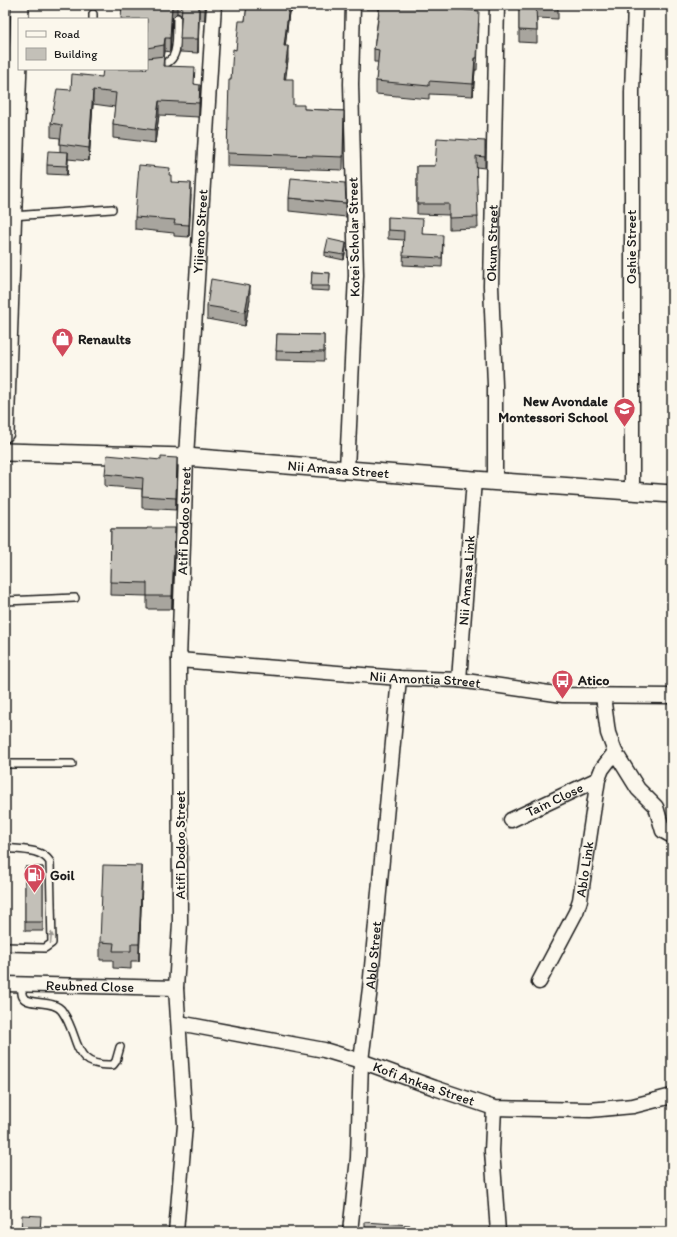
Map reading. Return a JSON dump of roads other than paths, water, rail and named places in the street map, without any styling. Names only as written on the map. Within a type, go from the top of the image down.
[{"type":"street","points":[[20,5],[20,18]]},
{"type":"street","name":"Yijiemo Street","points":[[186,457],[214,5]]},
{"type":"street","name":"Kotei Scholar Street","points":[[347,469],[356,275],[351,84],[353,5]]},
{"type":"street","name":"Okum Street","points":[[495,481],[495,385],[491,286],[497,5]]},
{"type":"street","name":"Oshie Street","points":[[632,490],[632,92],[635,5]]},
{"type":"street","points":[[5,433],[18,59]]},
{"type":"street","name":"Nii Amasa Street","points":[[5,452],[186,457],[672,494]]},
{"type":"street","name":"Atifi Dodoo Street","points":[[176,1232],[185,1125],[176,988],[180,923],[179,660],[186,457]]},
{"type":"street","name":"Nii Amasa Link","points":[[459,680],[474,480]]},
{"type":"street","name":"Nii Amontia Street","points":[[179,660],[399,678],[459,680],[563,695],[672,696]]},
{"type":"street","name":"Ablo Street","points":[[350,1232],[358,1158],[361,1061],[370,988],[399,678]]},
{"type":"street","points":[[603,696],[608,733],[615,752],[638,789],[656,807],[661,829],[672,836]]},
{"type":"street","name":"Ablo Link","points":[[539,982],[578,906],[598,779],[602,769],[615,752]]},
{"type":"street","name":"Tain Close","points":[[511,820],[598,779]]},
{"type":"street","name":"Reubned Close","points":[[5,984],[176,988]]},
{"type":"street","name":"Kofi Ankaa Street","points":[[179,1023],[324,1050],[361,1061],[494,1108],[590,1110],[633,1106],[672,1096]]},
{"type":"street","points":[[494,1108],[492,1151],[498,1232]]},
{"type":"lane","points":[[148,66],[160,66],[169,62],[175,54],[177,18]]},
{"type":"lane","points":[[12,216],[112,209]]},
{"type":"lane","points":[[5,601],[74,598]]},
{"type":"lane","points":[[5,764],[72,764]]},
{"type":"lane","points":[[5,848],[38,852],[46,856],[50,862],[52,943],[45,948],[5,947]]},
{"type":"lane","points":[[22,985],[22,996],[27,1000],[55,1005],[62,1010],[82,1054],[88,1061],[98,1066],[113,1065],[116,1061],[120,1047]]},
{"type":"place","name":"Renaults","points":[[63,358]]},
{"type":"place","name":"New Avondale Montessori School","points":[[624,428]]},
{"type":"place","name":"Atico","points":[[563,700]]},
{"type":"place","name":"Goil","points":[[35,894]]}]
